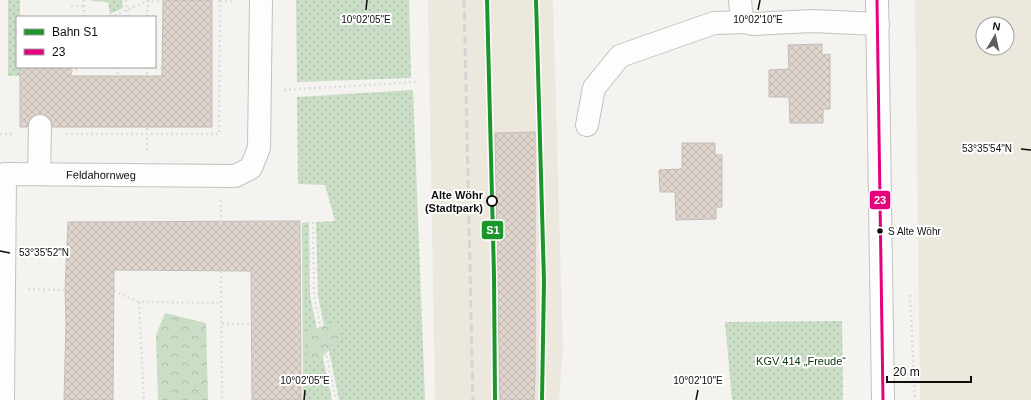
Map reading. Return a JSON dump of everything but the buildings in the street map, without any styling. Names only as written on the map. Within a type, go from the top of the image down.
[{"type":"street","name":"Feldahornweg","points":[[3,400],[4,288],[2,262],[5,174],[235,176],[251,168],[259,148],[261,0]]},
{"type":"street","points":[[740,0],[744,22]]},
{"type":"street","points":[[877,0],[883,400]]},
{"type":"street","points":[[587,125],[594,88],[620,56],[714,23],[744,22],[753,24],[812,21],[878,24]]},
{"type":"street","points":[[39,174],[40,130]]},
{"type":"path","points":[[84,0],[84,16]]},
{"type":"path","points":[[126,0],[128,16]]},
{"type":"path","points":[[0,134],[40,130],[219,134],[220,0]]},
{"type":"path","points":[[147,16],[148,1]]},
{"type":"path","points":[[112,16],[148,1],[163,1]]},
{"type":"path","points":[[71,6],[84,6]]},
{"type":"path","points":[[156,67],[162,67]]},
{"type":"path","points":[[71,71],[76,70],[76,68]]},
{"type":"path","points":[[118,68],[118,77]]},
{"type":"path","points":[[147,68],[147,77]]},
{"type":"path","points":[[260,92],[416,82]]},
{"type":"path","points":[[313,222],[314,296],[336,400]]},
{"type":"path","points":[[221,271],[222,400]]},
{"type":"path","points":[[4,288],[65,290]]},
{"type":"path","points":[[114,291],[140,302],[221,303]]},
{"type":"path","points":[[910,295],[915,400]]},
{"type":"path","points":[[140,302],[144,400]]},
{"type":"path","points":[[222,324],[251,324]]},
{"type":"shaded area","points":[[428,0],[553,0],[563,349],[559,400],[435,400]]},
{"type":"shaded area","points":[[915,0],[1031,0],[1031,400],[920,400]]},
{"type":"green space","points":[[8,0],[20,0],[20,16],[16,16],[16,68],[20,68],[20,76],[8,76]]},
{"type":"green space","points":[[91,0],[122,0],[123,8],[110,14],[108,2]]},
{"type":"green space","points":[[296,0],[409,0],[411,78],[297,82]]},
{"type":"green space","points":[[413,90],[425,400],[339,400],[318,296],[316,222],[335,221],[325,185],[298,184],[297,97]]},
{"type":"green space","points":[[309,222],[310,296],[332,400],[303,400],[302,223]]},
{"type":"green space","points":[[165,313],[206,323],[208,400],[158,400],[156,335]]},
{"type":"green space","name":"KGV 414 „Freude“","points":[[842,321],[843,400],[732,400],[725,322]]},
{"type":"green space","points":[[332,323],[338,326],[340,336],[339,341],[321,358],[311,360],[307,356],[305,346],[306,336],[316,328]]},
{"type":"railway","points":[[464,0],[473,400]]},
{"type":"rail line","name":"S1","points":[[487,0],[494,276],[495,400]]},
{"type":"rail line","name":"S1","points":[[536,0],[544,281],[542,400]]},
{"type":"transit line","name":"23","points":[[877,0],[883,400]]},
{"type":"place","name":"Alte Wöhr (Stadtpark)","points":[[492,201]]},
{"type":"place","name":"S Alte Wöhr","points":[[880,231]]}]
